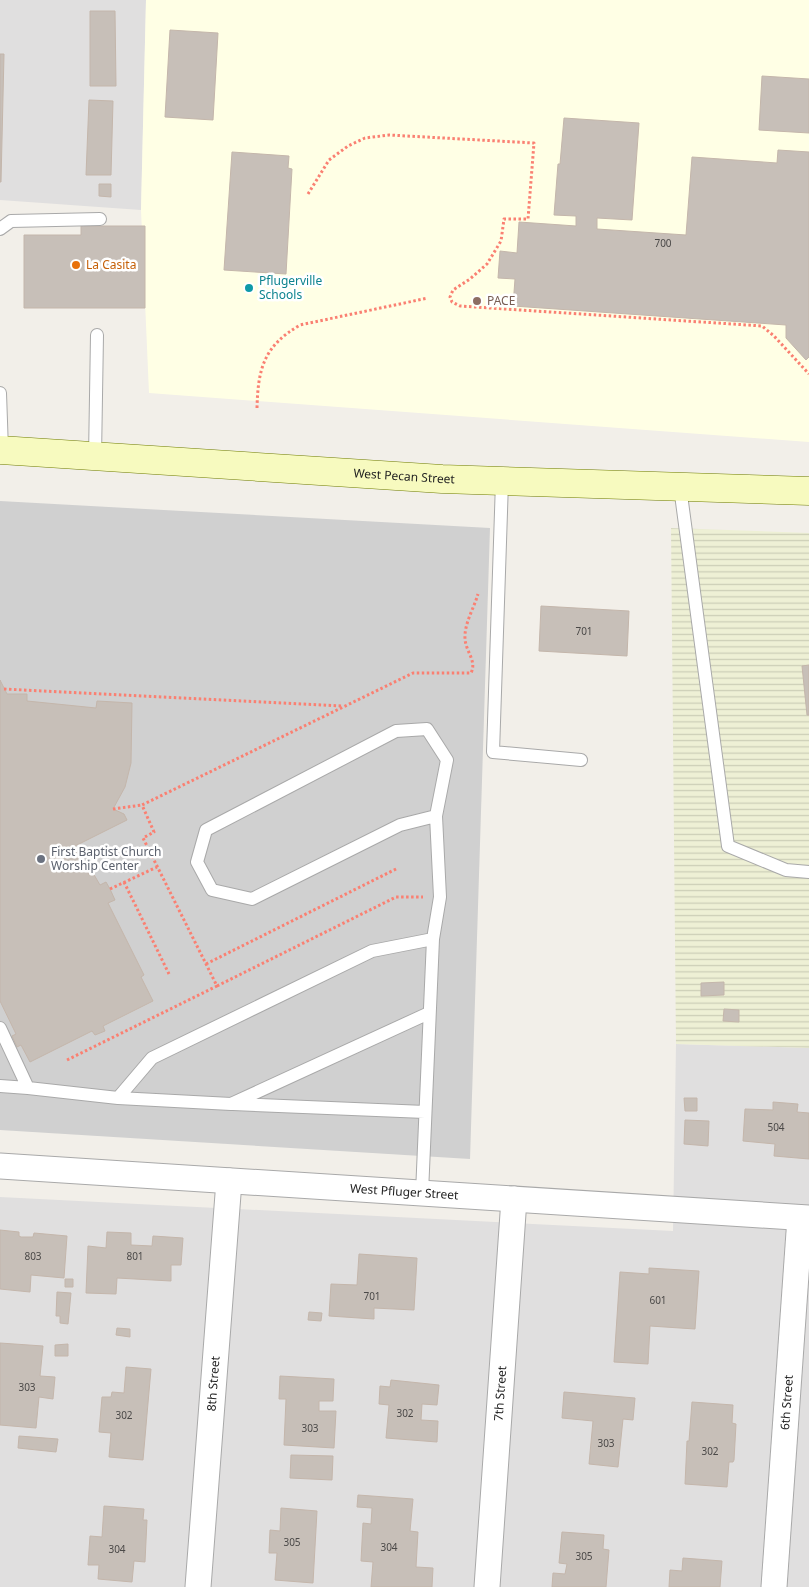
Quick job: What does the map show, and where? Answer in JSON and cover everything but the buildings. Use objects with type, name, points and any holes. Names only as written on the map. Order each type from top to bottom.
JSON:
[{"type":"main road","name":"West Pecan Street","points":[[1,450],[422,478],[809,491]]},
{"type":"street","name":"West Pfluger Street","points":[[0,1166],[804,1218]]},
{"type":"street","name":"8th Street","points":[[198,1587],[228,1181]]},
{"type":"street","name":"7th Street","points":[[487,1587],[514,1199]]},
{"type":"street","name":"6th Street","points":[[774,1587],[804,1218]]},
{"type":"lane","points":[[0,230],[11,220],[100,219]]},
{"type":"lane","points":[[96,457],[97,336]]},
{"type":"lane","points":[[0,392],[1,450]]},
{"type":"lane","points":[[502,482],[493,752],[581,760]]},
{"type":"lane","points":[[680,487],[728,846],[786,870],[809,872]]},
{"type":"lane","points":[[422,1193],[433,939],[440,897],[436,816],[447,760],[427,729],[396,731],[206,830],[197,862],[212,890],[252,899],[400,825],[436,816]]},
{"type":"lane","points":[[118,1098],[152,1058],[372,951],[433,939]]},
{"type":"lane","points":[[231,1104],[429,1013]]},
{"type":"lane","points":[[0,1028],[28,1088]]},
{"type":"lane","points":[[0,1086],[118,1098],[425,1112]]},
{"type":"path","points":[[308,194],[329,160],[348,146],[365,138],[389,135],[534,143],[528,219],[504,219],[501,241],[497,249],[487,264],[470,279],[453,290],[450,297],[452,302],[460,306],[762,326],[774,336],[809,374]]},
{"type":"path","points":[[257,408],[258,385],[267,355],[275,342],[288,332],[300,325],[428,298]]},
{"type":"path","points":[[4,689],[346,706]]},
{"type":"path","points":[[113,809],[142,805]]},
{"type":"path","points":[[110,889],[157,867]]},
{"type":"path","points":[[206,964],[398,868]]},
{"type":"path","points":[[124,882],[169,974]]},
{"type":"path","points":[[217,986],[396,897],[440,897]]},
{"type":"shaded area","points":[[0,0],[146,0],[141,210],[0,200]]},
{"type":"shaded area","name":"PACE","points":[[146,0],[809,0],[809,442],[149,393],[141,210]]},
{"type":"shaded area","points":[[0,501],[490,528],[470,1159],[0,1130]]},
{"type":"shaded area","points":[[671,528],[809,533],[809,1048],[676,1044]]},
{"type":"shaded area","points":[[676,1044],[809,1048],[809,1587],[0,1587],[0,1197],[673,1231]]},
{"type":"place","name":"La Casita","points":[[76,265]]},
{"type":"place","name":"Pflugerville Schools","points":[[249,288]]},
{"type":"place","name":"PACE","points":[[477,301]]},
{"type":"place","name":"First Baptist Church Worship Center","points":[[41,859]]}]
